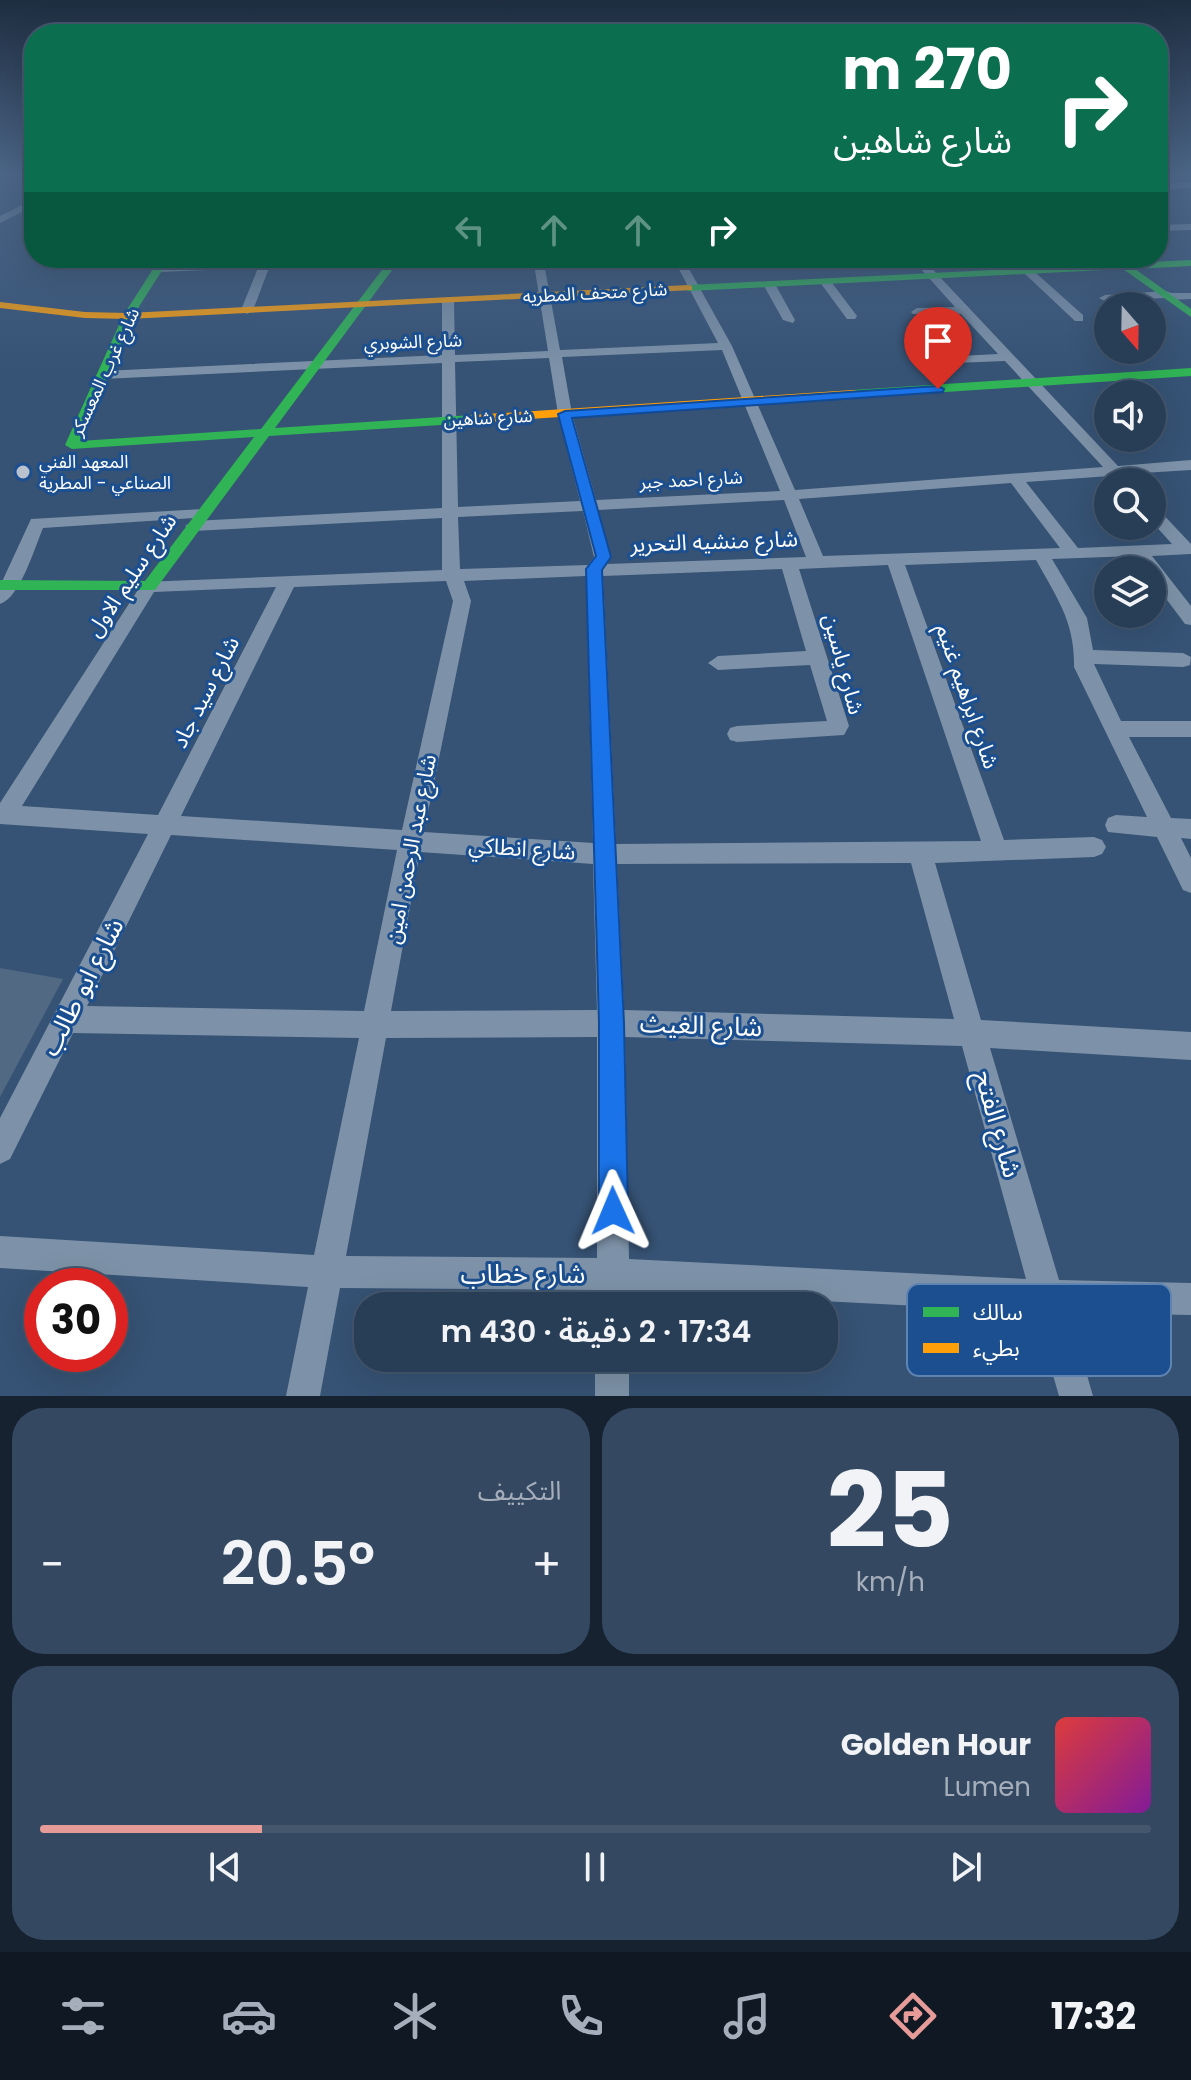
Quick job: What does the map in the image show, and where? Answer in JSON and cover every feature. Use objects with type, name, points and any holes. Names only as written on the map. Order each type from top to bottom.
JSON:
[{"type":"street","name":"شارع متحف المطريه","points":[[1168,263],[1191,263]]},
{"type":"street","name":"شارع غرب المعسكر","points":[[72,445],[128,316],[159,268]]},
{"type":"street","points":[[247,310],[263,268]]},
{"type":"street","name":"شارع سليم الاول","points":[[3,814],[149,586],[388,268]]},
{"type":"street","points":[[540,268],[552,354],[565,414],[603,557],[594,569],[611,1023],[614,1290]]},
{"type":"street","points":[[683,268],[726,346],[752,402],[816,561]]},
{"type":"street","points":[[925,268],[1111,468]]},
{"type":"street","points":[[1025,268],[1079,318]]},
{"type":"street","name":"شارع متحف المطريه","points":[[0,305],[75,314],[128,316],[1059,268]]},
{"type":"street","points":[[1129,268],[1191,314]]},
{"type":"street","points":[[825,281],[851,316]]},
{"type":"street","points":[[769,284],[789,320]]},
{"type":"street","points":[[1167,295],[1191,296]]},
{"type":"street","name":"شارع عبد الرحمن امين","points":[[303,1396],[411,840],[462,601],[459,587],[451,575],[448,300]]},
{"type":"street","points":[[917,312],[963,310]]},
{"type":"street","name":"شارع الشوبري","points":[[103,375],[726,346]]},
{"type":"street","points":[[959,360],[1007,357]]},
{"type":"street","name":"شارع شاهين","points":[[72,445],[1191,372]]},
{"type":"street","name":"شارع احمد جبر","points":[[1166,469],[1191,465]]},
{"type":"street","name":"شارع احمد جبر","points":[[3,590],[37,523],[587,506],[1015,478],[1094,477]]},
{"type":"street","points":[[1015,478],[1072,552]]},
{"type":"street","points":[[1166,526],[1188,549]]},
{"type":"street","name":"شارع منشيه التحرير","points":[[3,590],[1188,549]]},
{"type":"street","points":[[1138,550],[1191,619]]},
{"type":"street","points":[[1040,553],[1078,618],[1084,667],[1191,882]]},
{"type":"street","name":"شارع ابراهيم غنيم","points":[[894,558],[996,849]]},
{"type":"street","name":"شارع ياسين","points":[[737,734],[837,729],[840,722],[788,562]]},
{"type":"street","name":"شارع سيد جاد","points":[[164,825],[289,580]]},
{"type":"street","points":[[718,663],[819,657]]},
{"type":"street","points":[[1084,657],[1183,660]]},
{"type":"street","points":[[1114,729],[1191,729]]},
{"type":"street","name":"شارع انطاكي","points":[[3,814],[604,854],[920,853],[1094,847]]},
{"type":"street","name":"شارع ابو طالب","points":[[3,1136],[164,825]]},
{"type":"street","points":[[1116,825],[1191,829]]},
{"type":"street","name":"شارع الفتح","points":[[920,853],[1044,1284]]},
{"type":"street","name":"شارع الغيث","points":[[66,1019],[375,1025],[611,1023],[972,1033],[1191,1046]]},
{"type":"street","name":"شارع خطاب","points":[[0,1252],[614,1290],[907,1294]]},
{"type":"street","name":"شارع خطاب","points":[[1171,1299],[1191,1299]]},
{"type":"street","points":[[612,1372],[612,1396]]},
{"type":"street","name":"شارع الفتح","points":[[1070,1376],[1076,1396]]},
{"type":"building","points":[[0,968],[63,979],[0,1097]]},
{"type":"traffic: fast","points":[[1168,264],[1191,263]]},
{"type":"traffic: fast","points":[[159,268],[128,316],[72,445],[472,419]]},
{"type":"traffic: fast","points":[[0,585],[149,586],[388,268]]},
{"type":"traffic: fast","points":[[688,288],[1090,268]]},
{"type":"traffic: fast","points":[[1128,268],[1191,314]]},
{"type":"traffic: fast","points":[[853,394],[1191,372]]},
{"type":"traffic: slow","points":[[0,305],[85,315],[128,316],[688,288]]},
{"type":"traffic: slow","points":[[472,419],[853,394]]},
{"type":"place","name":"المعهد الفني الصناعي - المطرية","points":[[23,472]]},
{"type":"route","points":[[613,1211],[611,1023],[594,569],[603,557],[565,414],[938,389]]}]
